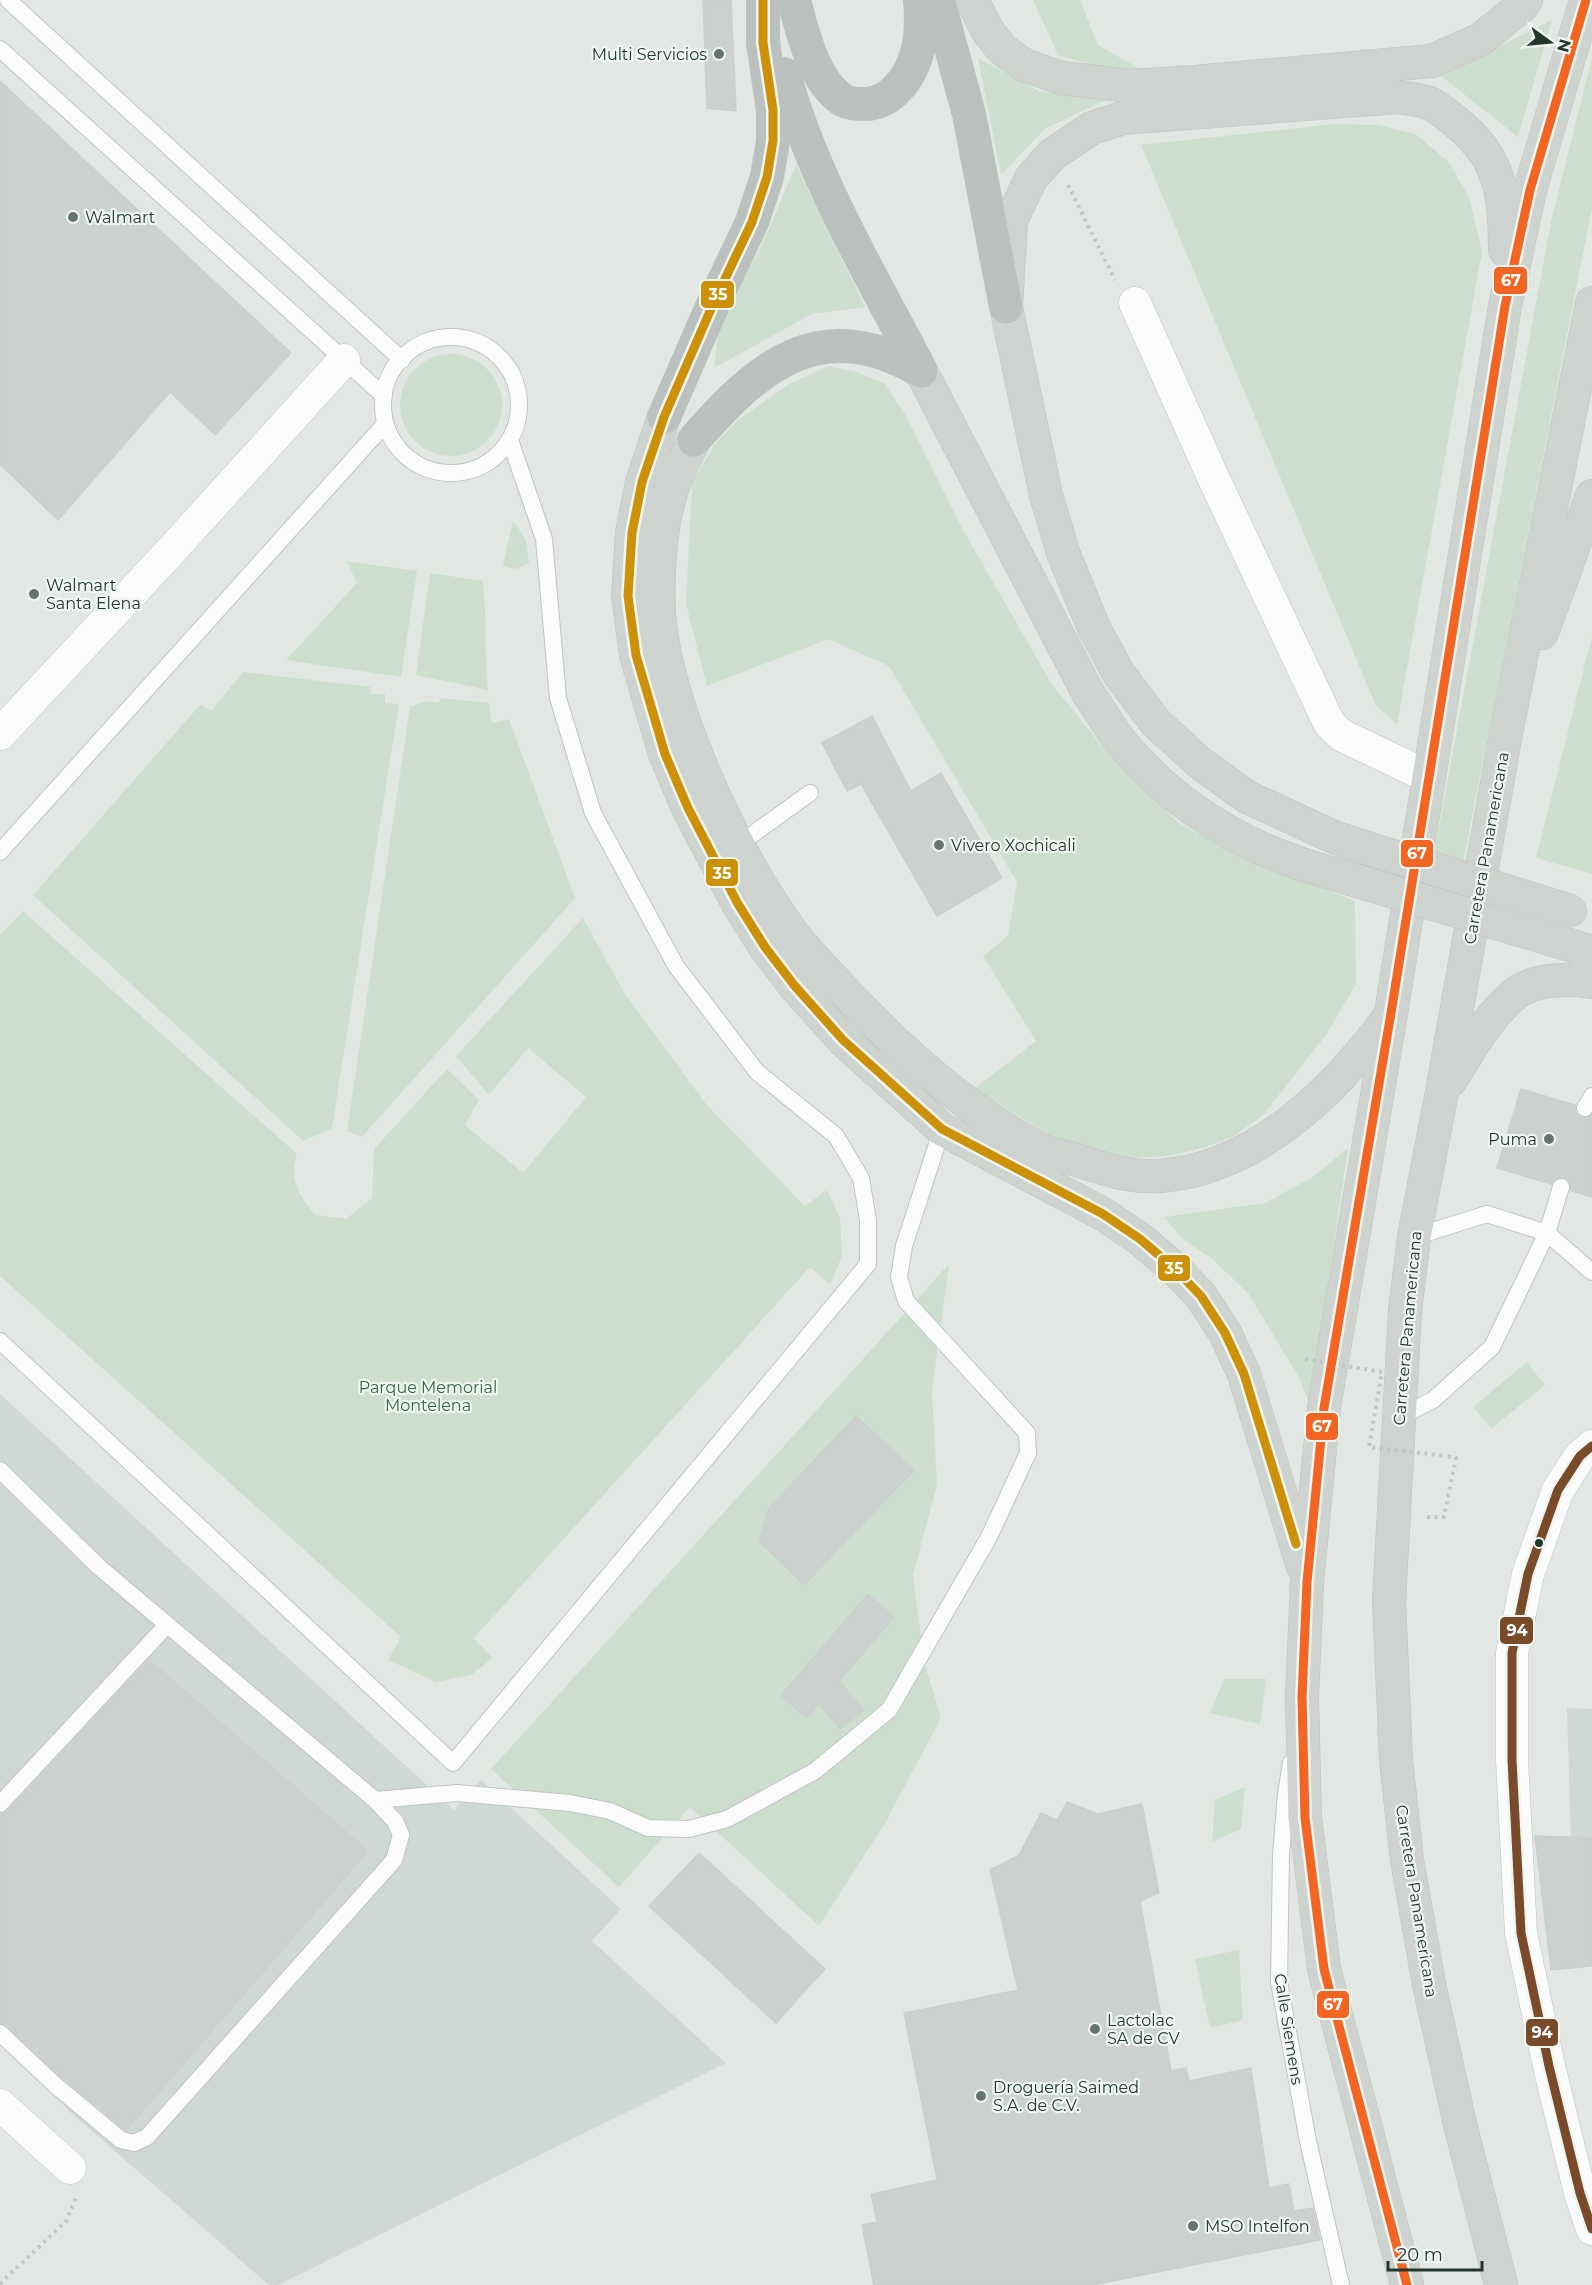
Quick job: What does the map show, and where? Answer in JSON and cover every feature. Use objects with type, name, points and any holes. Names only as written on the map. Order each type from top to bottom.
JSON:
[{"type":"highway","points":[[664,417],[752,222],[767,177],[773,141],[773,110],[763,43],[763,0]]},
{"type":"highway","points":[[769,0],[779,56],[795,113],[843,222],[921,371]]},
{"type":"highway","points":[[794,0],[803,34],[826,84],[842,100],[855,104],[873,104],[890,97],[905,81],[915,63],[921,38],[920,0]]},
{"type":"highway","points":[[938,0],[969,114],[1006,307]]},
{"type":"highway","points":[[694,440],[744,387],[782,362],[814,347],[845,345],[872,349],[896,356],[921,371]]},
{"type":"main road","points":[[972,0],[989,33],[1004,50],[1024,65],[1061,78],[1130,86],[1432,61],[1481,39],[1522,6],[1526,0]]},
{"type":"main road","points":[[1407,2285],[1324,1969],[1305,1818],[1302,1697],[1308,1582],[1324,1408],[1391,1013],[1504,306],[1530,190],[1586,0]]},
{"type":"main road","points":[[1504,306],[1505,215],[1496,172],[1480,142],[1455,120],[1428,103],[1398,97],[1123,118],[1092,128],[1053,154],[1032,177],[1011,220],[1006,307],[1046,495],[1064,555],[1094,628],[1119,674],[1156,723],[1200,763],[1247,797],[1336,837],[1582,914]]},
{"type":"main road","name":"Carretera Panamericana","points":[[1501,2285],[1459,2120],[1429,1984],[1407,1860],[1396,1760],[1389,1601],[1405,1311],[1414,1237],[1506,734],[1592,303]]},
{"type":"main road","points":[[921,371],[1088,693],[1121,742],[1167,789],[1194,811],[1284,858],[1579,948]]},
{"type":"main road","points":[[664,417],[656,487],[660,553],[659,604],[670,678],[692,743],[760,883],[793,933],[889,1038],[935,1079],[989,1117],[1036,1163],[1140,1239],[1174,1268],[1201,1296],[1225,1333],[1244,1374],[1308,1582]]},
{"type":"main road","points":[[694,440],[656,487],[632,533],[628,596],[634,643],[662,744],[688,808],[738,904],[765,946],[794,985],[843,1040],[942,1129],[981,1148],[1036,1163],[1120,1174],[1159,1176],[1189,1171],[1224,1160],[1276,1131],[1326,1091],[1372,1040],[1391,1013]]},
{"type":"main road","points":[[1506,734],[1592,496]]},
{"type":"main road","points":[[1442,1092],[1494,1017],[1520,990],[1551,980],[1592,982]]},
{"type":"street","points":[[1135,303],[1212,475],[1329,723],[1341,735],[1429,777]]},
{"type":"street","points":[[0,734],[169,553],[344,360]]},
{"type":"street","points":[[1592,1446],[1580,1456],[1558,1490],[1528,1574],[1512,1653],[1512,1760],[1521,1933],[1549,2066],[1580,2193],[1592,2229]]},
{"type":"street","points":[[0,2105],[70,2168]]},
{"type":"lane","points":[[8,0],[402,360]]},
{"type":"lane","points":[[0,49],[384,396]]},
{"type":"lane","points":[[439,337],[462,338],[483,344],[500,357],[513,376],[519,397],[518,419],[510,440],[496,457],[477,469],[454,474],[432,471],[411,461],[395,444],[385,424],[382,408],[389,378],[402,360],[419,345],[439,337]]},
{"type":"lane","points":[[0,852],[385,424]]},
{"type":"lane","points":[[0,1341],[453,1763],[868,1264],[868,1220],[861,1178],[836,1136],[757,1072],[676,966],[593,813],[558,698],[544,539],[510,440]]},
{"type":"lane","points":[[739,843],[810,793]]},
{"type":"lane","points":[[375,1800],[457,1793],[570,1803],[610,1811],[648,1828],[689,1828],[728,1819],[815,1771],[889,1710],[989,1537],[1028,1453],[1027,1433],[906,1300],[899,1277],[904,1246],[942,1129]]},
{"type":"lane","points":[[1399,1417],[1432,1400],[1492,1347],[1547,1233],[1561,1187]]},
{"type":"lane","points":[[1414,1237],[1487,1214],[1547,1233],[1592,1272]]},
{"type":"lane","points":[[0,1470],[99,1567],[375,1800],[395,1821],[401,1835],[394,1860],[147,2138],[134,2143],[121,2140],[54,2084],[0,2033]]},
{"type":"lane","points":[[0,1804],[167,1624]]},
{"type":"lane","name":"Calle Siemens","points":[[1302,1697],[1286,1794],[1281,1855],[1279,1982],[1308,2141],[1341,2285]]},
{"type":"path","points":[[1053,154],[1128,306],[1135,303]]},
{"type":"path","points":[[1305,1359],[1382,1372],[1369,1447],[1456,1458],[1444,1517]]},
{"type":"path","points":[[0,2284],[66,2221],[77,2194],[70,2168]]},
{"type":"shaded area","points":[[0,1394],[454,1810],[481,1780],[621,1909],[592,1941],[726,2063],[278,2285],[269,2285],[70,2112],[0,2039]]},
{"type":"shaded area","points":[[1567,1708],[1592,1709],[1592,1966],[1551,1970],[1535,1836],[1571,1837]]},
{"type":"green space","points":[[1033,0],[1080,0],[1098,45],[1152,76],[1118,73],[1058,55]]},
{"type":"green space","points":[[1552,20],[1518,137],[1441,76]]},
{"type":"green space","points":[[1592,57],[1592,208],[1463,863],[1434,854],[1551,222]]},
{"type":"green space","points":[[978,58],[1039,91],[1106,100],[1046,128],[1001,175]]},
{"type":"green space","points":[[1334,124],[1379,125],[1415,134],[1448,161],[1469,197],[1482,252],[1397,724],[1376,706],[1141,145]]},
{"type":"green space","points":[[796,165],[865,307],[812,314],[714,368],[720,318],[761,247]]},
{"type":"green space","points":[[451,354],[470,358],[487,369],[498,386],[502,405],[498,424],[487,441],[470,452],[451,456],[432,452],[415,441],[404,424],[400,405],[404,386],[415,369],[432,358]]},
{"type":"green space","points":[[828,366],[857,372],[884,383],[906,416],[962,528],[1051,683],[1115,762],[1180,824],[1238,855],[1355,901],[1356,984],[1326,1035],[1264,1114],[1233,1137],[1202,1148],[1167,1156],[1131,1158],[1104,1154],[1048,1134],[974,1089],[1036,1041],[983,956],[1008,936],[1017,882],[889,666],[828,639],[707,686],[686,604],[692,484],[713,446],[738,420],[789,384]]},
{"type":"green space","points":[[513,520],[526,540],[529,563],[515,569],[503,566]]},
{"type":"green space","points":[[346,561],[417,571],[401,677],[286,660],[357,583]]},
{"type":"green space","points":[[430,573],[483,581],[488,690],[416,675]]},
{"type":"green space","points":[[1592,636],[1592,874],[1536,858]]},
{"type":"green space","points":[[243,672],[371,687],[371,694],[385,694],[385,703],[399,704],[332,1128],[303,1141],[33,895],[200,705],[211,711]]},
{"type":"green space","points":[[441,698],[489,703],[492,723],[509,719],[575,898],[362,1137],[347,1131],[410,707],[427,701],[438,703]]},
{"type":"green space","name":"Parque Memorial Montelena","points":[[23,911],[297,1154],[294,1172],[297,1187],[315,1215],[346,1219],[372,1198],[374,1149],[447,1069],[479,1100],[465,1125],[523,1173],[586,1097],[528,1048],[489,1095],[456,1056],[583,918],[625,994],[706,1104],[805,1206],[827,1190],[840,1218],[842,1256],[830,1285],[810,1267],[474,1638],[493,1658],[471,1675],[436,1682],[388,1660],[401,1637],[0,1276],[0,935]]},
{"type":"green space","points":[[1348,1148],[1310,1404],[1297,1374],[1248,1293],[1211,1258],[1183,1240],[1164,1217],[1265,1203],[1311,1178]]},
{"type":"green space","points":[[949,1264],[932,1391],[937,1485],[913,1575],[924,1661],[941,1718],[885,1823],[819,1926],[690,1807],[619,1887],[491,1769]]},
{"type":"green space","points":[[1527,1362],[1545,1385],[1491,1429],[1473,1407]]},
{"type":"green space","points":[[1224,1679],[1266,1679],[1260,1724],[1210,1713]]},
{"type":"green space","points":[[1245,1787],[1241,1829],[1212,1842],[1215,1800]]},
{"type":"green space","points":[[1239,1950],[1243,2020],[1210,2028],[1195,1959]]},
{"type":"building","name":"Multi Servicios","points":[[703,0],[731,0],[736,111],[707,108]]},
{"type":"building","name":"Walmart","points":[[0,81],[291,353],[215,435],[170,392],[58,520],[0,464]]},
{"type":"building","name":"Vivero Xochicali","points":[[872,716],[911,791],[941,773],[1002,878],[937,916],[861,784],[847,791],[822,743]]},
{"type":"building","name":"Puma","points":[[1521,1089],[1575,1105],[1576,1113],[1580,1117],[1586,1118],[1592,1115],[1592,1197],[1571,1191],[1569,1180],[1563,1177],[1554,1179],[1551,1184],[1497,1168]]},
{"type":"building","points":[[856,1416],[914,1470],[804,1585],[759,1541],[769,1508]]},
{"type":"building","points":[[868,1594],[894,1617],[839,1681],[864,1710],[840,1729],[819,1704],[807,1718],[781,1696]]},
{"type":"building","points":[[149,1660],[368,1851],[126,2130],[61,2076],[7,2025],[0,2023],[0,1814],[8,1811]]},
{"type":"building","points":[[1067,1802],[1098,1814],[1142,1804],[1159,1893],[1140,1901],[1171,2071],[1186,2068],[1189,2081],[1251,2068],[1269,2188],[1289,2184],[1294,2211],[1313,2208],[1320,2240],[1092,2285],[874,2285],[862,2225],[877,2222],[871,2194],[937,2180],[904,2013],[1018,1990],[990,1870],[1019,1855],[1041,1813],[1057,1820]]},
{"type":"building","points":[[1535,1836],[1592,1838],[1592,1966],[1551,1970]]},
{"type":"building","points":[[699,1853],[825,1969],[776,2023],[649,1906]]},
{"type":"transit line","name":"35","points":[[763,0],[763,43],[773,110],[773,141],[767,177],[752,222],[664,417],[642,482],[632,533],[628,596],[636,655],[665,754],[688,808],[738,904],[765,947],[794,985],[843,1040],[942,1129],[1103,1214],[1140,1239],[1174,1268],[1201,1296],[1225,1333],[1244,1374],[1296,1544]]},
{"type":"transit line","name":"67","points":[[1407,2285],[1324,1969],[1305,1818],[1302,1697],[1307,1582],[1324,1408],[1391,1013],[1505,306],[1530,190],[1586,0]]},
{"type":"transit line","name":"94","points":[[1592,1446],[1580,1456],[1558,1490],[1528,1574],[1512,1653],[1512,1760],[1521,1933],[1549,2066],[1580,2193],[1592,2229]]},
{"type":"place","name":"Multi Servicios","points":[[719,54]]},
{"type":"place","name":"Walmart","points":[[73,217]]},
{"type":"place","name":"Walmart Santa Elena","points":[[34,594]]},
{"type":"place","name":"Vivero Xochicali","points":[[939,845]]},
{"type":"place","name":"Puma","points":[[1549,1139]]},
{"type":"place","name":"Lactolac SA de CV","points":[[1095,2029]]},
{"type":"place","name":"Droguería Saimed S.A. de C.V.","points":[[981,2096]]},
{"type":"place","name":"MSO Intelfon","points":[[1193,2226]]}]
